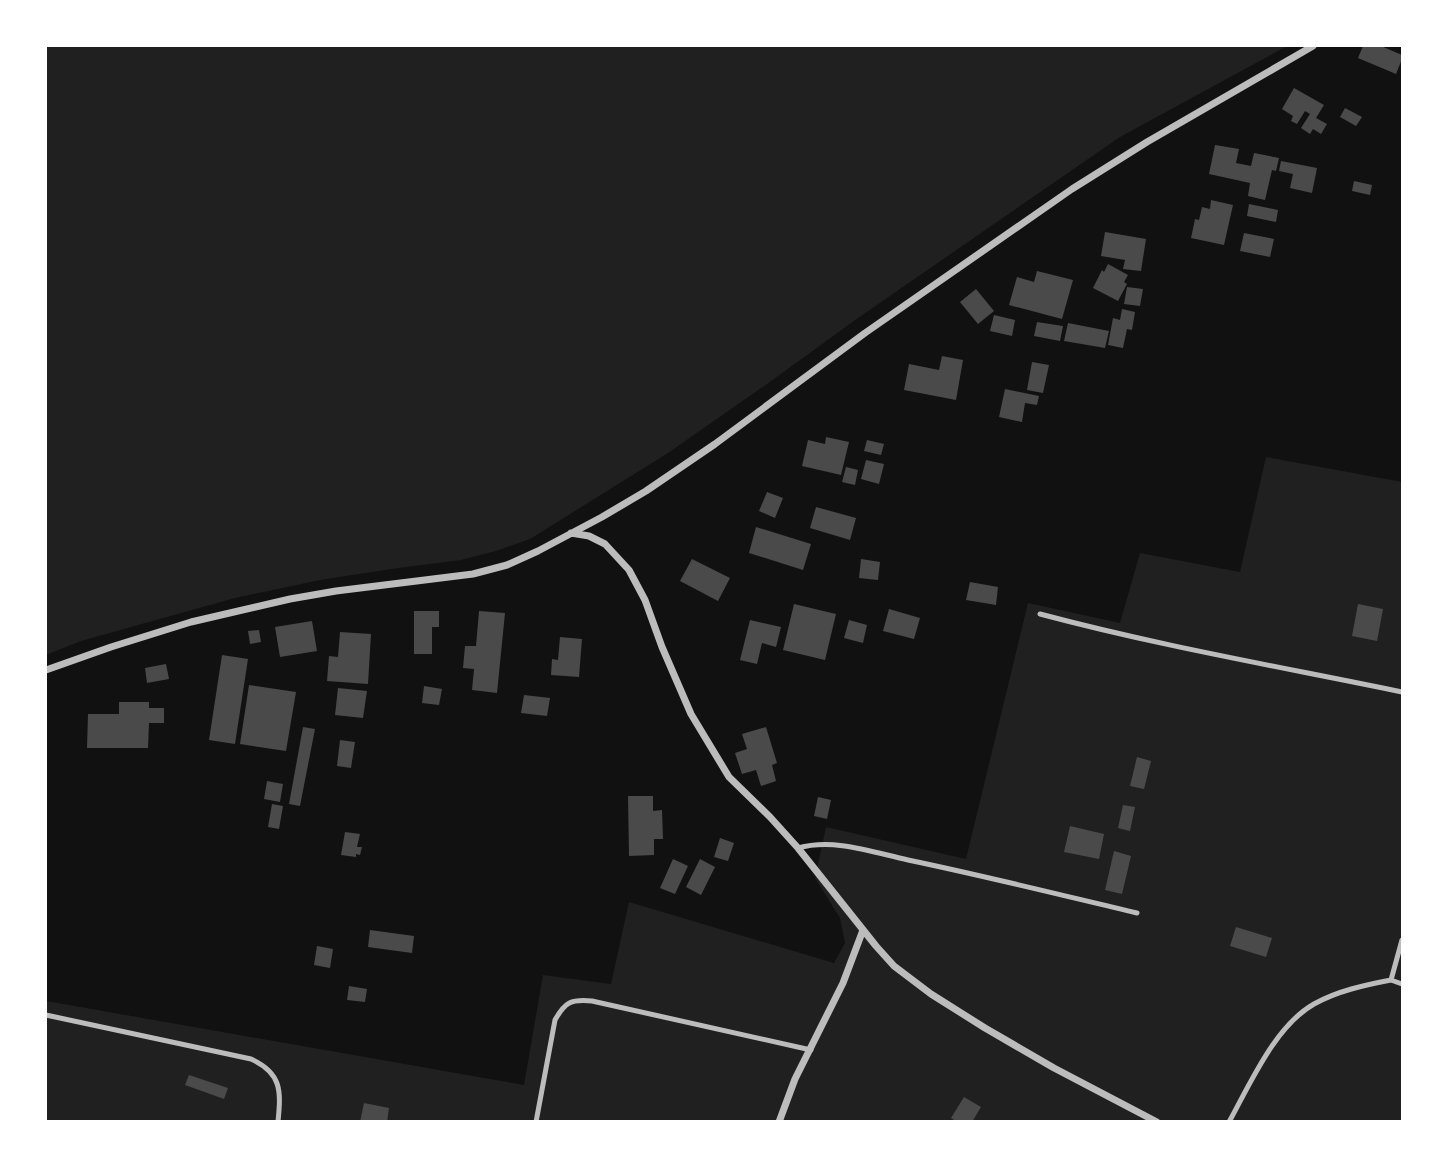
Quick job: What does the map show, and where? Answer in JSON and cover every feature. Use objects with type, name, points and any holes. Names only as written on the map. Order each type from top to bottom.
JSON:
[{"type":"street","points":[[46,670],[111,646],[191,622],[290,599],[473,574],[507,565],[602,517],[646,491],[715,444],[865,333],[1072,190],[1147,142],[1313,46]]},
{"type":"street","points":[[571,533],[589,536],[606,544],[629,570],[645,600],[691,714],[729,777],[798,848],[894,966],[931,994],[1054,1068],[1157,1122]]},
{"type":"street","points":[[779,1122],[788,1097],[843,982],[863,930]]},
{"type":"lane","points":[[1040,614],[1108,633],[1402,692]]},
{"type":"lane","points":[[798,848],[812,844],[831,844],[1138,913]]},
{"type":"lane","points":[[1391,980],[1402,940]]},
{"type":"lane","points":[[1228,1122],[1275,1042],[1293,1019],[1314,1004],[1369,985],[1391,980],[1402,984]]},
{"type":"lane","points":[[536,1122],[555,1020],[561,1008],[575,999],[811,1049]]},
{"type":"lane","points":[[46,1015],[251,1059],[265,1065],[276,1078],[280,1098],[278,1122]]},
{"type":"shaded area","points":[[46,46],[1287,46],[1120,137],[668,453],[530,539],[461,560],[320,580],[235,598],[81,641],[46,655]]},
{"type":"shaded area","points":[[1266,457],[1402,482],[1402,1121],[46,1121],[46,1001],[524,1085],[543,975],[611,984],[629,902],[834,963],[845,943],[840,918],[815,878],[826,827],[966,859],[1028,603],[1120,623],[1140,553],[1240,572]]},
{"type":"building","points":[[1363,46],[1381,46],[1402,55],[1396,74],[1358,58]]},
{"type":"building","points":[[1294,88],[1324,105],[1316,118],[1327,124],[1321,134],[1313,129],[1310,134],[1301,128],[1310,114],[1305,111],[1297,124],[1291,121],[1293,116],[1282,109]]},
{"type":"building","points":[[1345,108],[1362,117],[1356,126],[1340,117]]},
{"type":"building","points":[[1215,145],[1239,149],[1236,163],[1251,166],[1254,153],[1279,158],[1276,171],[1272,170],[1265,200],[1248,196],[1250,183],[1209,174]]},
{"type":"building","points":[[1281,161],[1317,168],[1312,193],[1290,188],[1293,174],[1279,171]]},
{"type":"building","points":[[1354,181],[1372,185],[1370,195],[1352,191]]},
{"type":"building","points":[[1211,200],[1233,205],[1224,245],[1191,238],[1195,219],[1199,220],[1202,207],[1210,209]]},
{"type":"building","points":[[1249,204],[1278,210],[1276,222],[1247,216]]},
{"type":"building","points":[[1105,232],[1146,239],[1141,271],[1123,269],[1125,260],[1101,256]]},
{"type":"building","points":[[1244,233],[1274,239],[1270,257],[1240,251]]},
{"type":"building","points":[[1108,264],[1128,275],[1124,282],[1127,284],[1118,301],[1093,288]]},
{"type":"building","points":[[1037,271],[1073,280],[1062,319],[1009,305],[1017,277],[1034,282]]},
{"type":"building","points":[[1127,287],[1143,289],[1140,306],[1124,304]]},
{"type":"building","points":[[976,289],[994,311],[978,324],[960,302]]},
{"type":"building","points":[[1122,309],[1135,312],[1132,330],[1127,329],[1123,348],[1108,345],[1113,318],[1120,320]]},
{"type":"building","points":[[994,315],[1015,320],[1012,336],[990,331]]},
{"type":"building","points":[[1037,322],[1063,326],[1060,341],[1034,336]]},
{"type":"building","points":[[1068,323],[1109,331],[1105,348],[1064,341]]},
{"type":"building","points":[[942,356],[963,360],[956,400],[904,390],[909,364],[939,370]]},
{"type":"building","points":[[1032,362],[1049,365],[1043,393],[1027,390]]},
{"type":"building","points":[[1005,389],[1039,396],[1037,405],[1025,403],[1022,422],[999,417]]},
{"type":"building","points":[[826,437],[849,442],[841,475],[802,466],[808,440],[825,444]]},
{"type":"building","points":[[867,440],[884,444],[881,455],[864,451]]},
{"type":"building","points":[[866,460],[884,464],[879,484],[861,479]]},
{"type":"building","points":[[846,467],[858,470],[855,485],[842,482]]},
{"type":"building","points":[[767,492],[783,498],[775,518],[759,511]]},
{"type":"building","points":[[816,507],[856,518],[850,540],[810,528]]},
{"type":"building","points":[[756,527],[811,544],[803,570],[749,553]]},
{"type":"building","points":[[692,559],[730,578],[718,601],[680,581]]},
{"type":"building","points":[[861,559],[880,562],[878,580],[859,578]]},
{"type":"building","points":[[970,582],[998,587],[996,605],[966,600]]},
{"type":"building","points":[[794,604],[836,614],[825,660],[783,650]]},
{"type":"building","points":[[1358,604],[1383,609],[1377,641],[1352,636]]},
{"type":"building","points":[[889,609],[920,618],[914,639],[883,631]]},
{"type":"building","points":[[414,611],[439,611],[439,627],[432,627],[432,654],[414,654]]},
{"type":"building","points":[[479,611],[505,613],[497,693],[472,690],[474,669],[463,668],[465,646],[476,646]]},
{"type":"building","points":[[750,620],[781,627],[776,647],[762,643],[757,664],[740,660]]},
{"type":"building","points":[[849,620],[867,625],[863,643],[844,638]]},
{"type":"building","points":[[312,621],[317,651],[280,657],[275,627]]},
{"type":"building","points":[[259,630],[261,642],[250,644],[248,631]]},
{"type":"building","points":[[340,632],[371,634],[368,684],[327,681],[329,656],[338,657]]},
{"type":"building","points":[[560,637],[582,639],[579,677],[551,675],[552,659],[558,660]]},
{"type":"building","points":[[222,655],[248,659],[235,744],[209,740]]},
{"type":"building","points":[[166,664],[169,679],[147,683],[145,668]]},
{"type":"building","points":[[249,685],[296,692],[286,751],[240,744]]},
{"type":"building","points":[[424,686],[442,689],[439,705],[422,703]]},
{"type":"building","points":[[338,688],[367,691],[363,718],[335,715]]},
{"type":"building","points":[[524,695],[550,698],[547,716],[521,713]]},
{"type":"building","points":[[119,702],[149,702],[149,708],[164,708],[164,723],[149,723],[148,748],[87,748],[88,714],[119,714]]},
{"type":"building","points":[[303,727],[315,729],[300,806],[289,804]]},
{"type":"building","points":[[766,727],[777,763],[772,765],[776,781],[761,786],[756,770],[742,774],[735,753],[747,749],[742,734]]},
{"type":"building","points":[[340,740],[355,742],[351,768],[337,766]]},
{"type":"building","points":[[1137,757],[1151,761],[1144,789],[1130,786]]},
{"type":"building","points":[[267,781],[283,784],[280,802],[264,799]]},
{"type":"building","points":[[628,796],[653,796],[653,811],[662,810],[663,839],[654,839],[654,855],[629,856]]},
{"type":"building","points":[[818,797],[831,800],[827,819],[814,816]]},
{"type":"building","points":[[272,804],[283,806],[279,829],[268,827]]},
{"type":"building","points":[[1123,805],[1135,807],[1130,831],[1118,828]]},
{"type":"building","points":[[1070,826],[1104,834],[1099,859],[1064,852]]},
{"type":"building","points":[[345,832],[360,834],[357,847],[362,847],[360,855],[341,855]]},
{"type":"building","points":[[720,838],[734,843],[728,861],[714,857]]},
{"type":"building","points":[[1114,851],[1131,856],[1122,894],[1105,890]]},
{"type":"building","points":[[673,859],[688,866],[675,894],[660,888]]},
{"type":"building","points":[[700,859],[715,867],[701,895],[686,887]]},
{"type":"building","points":[[1236,927],[1272,938],[1266,957],[1230,946]]},
{"type":"building","points":[[370,930],[414,936],[412,953],[368,947]]},
{"type":"building","points":[[317,946],[333,949],[330,968],[314,965]]},
{"type":"building","points":[[349,986],[367,989],[365,1002],[347,1000]]},
{"type":"building","points":[[189,1075],[228,1088],[224,1099],[185,1085]]},
{"type":"building","points":[[964,1097],[981,1107],[972,1122],[957,1122],[951,1118]]},
{"type":"building","points":[[364,1103],[389,1108],[387,1122],[360,1122]]}]
